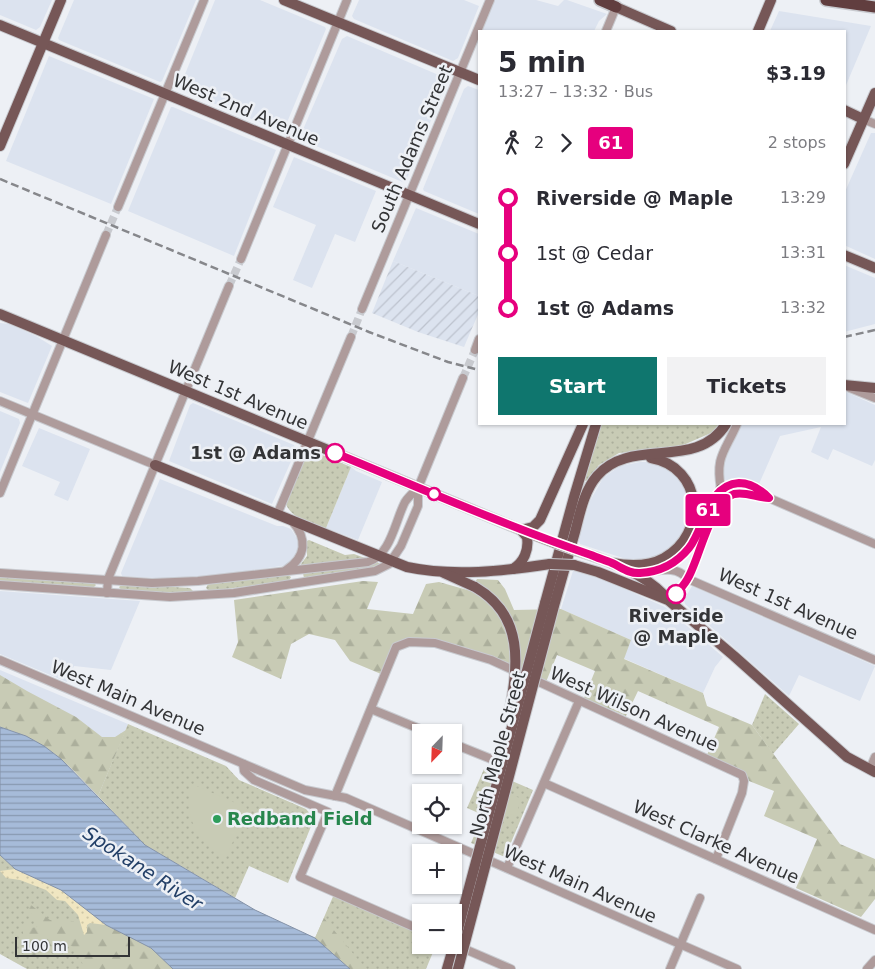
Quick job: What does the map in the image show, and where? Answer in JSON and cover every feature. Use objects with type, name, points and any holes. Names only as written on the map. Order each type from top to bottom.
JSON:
[{"type":"highway","points":[[600,0],[616,7]]},
{"type":"highway","points":[[826,0],[875,7]]},
{"type":"main road","points":[[0,146],[61,0]]},
{"type":"main road","points":[[284,0],[478,80]]},
{"type":"main road","points":[[758,30],[771,0]]},
{"type":"main road","points":[[616,7],[669,30]]},
{"type":"main road","name":"West 2nd Avenue","points":[[0,25],[287,146],[478,224]]},
{"type":"main road","points":[[846,159],[875,92]]},
{"type":"main road","points":[[846,111],[863,119]]},
{"type":"main road","points":[[846,256],[875,268]]},
{"type":"main road","name":"West 1st Avenue","points":[[0,314],[418,488],[631,572],[656,588],[847,757],[872,770]]},
{"type":"main road","points":[[846,386],[875,388]]},
{"type":"main road","points":[[512,569],[520,563],[527,549],[527,538],[521,530],[533,527],[540,520],[583,425]]},
{"type":"main road","points":[[549,604],[574,497],[596,425]]},
{"type":"main road","points":[[549,604],[585,498],[592,481],[604,468],[615,461],[638,456],[694,449],[713,439],[725,425]]},
{"type":"main road","points":[[612,563],[640,565],[664,559],[679,547],[685,539],[694,518],[694,500],[691,489],[676,468],[663,460],[638,456]]},
{"type":"main road","points":[[156,465],[407,567],[423,571],[498,571],[550,564],[574,565],[598,572],[668,600]]},
{"type":"main road","points":[[717,509],[721,489]]},
{"type":"main road","points":[[440,571],[484,592],[506,616],[514,637],[516,661],[510,706],[485,828]]},
{"type":"main road","name":"North Maple Street","points":[[462,914],[549,604]]},
{"type":"main road","name":"North Maple Street","points":[[458,969],[549,604]]},
{"type":"main road","name":"North Maple Street","points":[[447,969],[451,954]]},
{"type":"street","points":[[118,207],[204,0]]},
{"type":"street","points":[[240,259],[347,0]]},
{"type":"street","name":"South Adams Street","points":[[362,309],[490,0]]},
{"type":"street","points":[[607,28],[616,7]]},
{"type":"street","points":[[863,119],[875,124]]},
{"type":"street","points":[[0,493],[106,235]]},
{"type":"street","points":[[107,593],[108,579],[229,286]]},
{"type":"street","points":[[277,515],[351,337]]},
{"type":"street","points":[[475,350],[478,342]]},
{"type":"street","points":[[0,585],[170,597],[234,593],[379,570],[392,561],[401,546],[418,506],[418,488],[463,378]]},
{"type":"street","points":[[846,386],[875,398]]},
{"type":"street","points":[[0,401],[156,465]]},
{"type":"street","points":[[721,489],[718,473],[720,460],[737,425]]},
{"type":"street","points":[[663,569],[678,559],[689,548],[711,504],[721,489],[742,483],[761,490],[769,498],[875,544]]},
{"type":"street","points":[[0,573],[152,583],[198,581],[368,562],[380,556],[406,500],[418,488]]},
{"type":"street","points":[[668,600],[676,594],[688,579],[717,509],[728,497],[736,494],[747,494],[758,498],[769,498]]},
{"type":"street","points":[[285,571],[297,562],[302,549],[301,534],[290,520]]},
{"type":"street","name":"West 1st Avenue","points":[[631,572],[640,573],[663,569],[679,571],[688,579],[875,660]]},
{"type":"street","points":[[285,571],[287,584]]},
{"type":"street","points":[[198,581],[200,595]]},
{"type":"street","name":"West Wilson Avenue","points":[[371,709],[396,648],[410,642],[435,643],[491,660],[742,775],[744,779],[737,807],[716,859]]},
{"type":"street","name":"West Main Avenue","points":[[0,660],[305,790],[346,798],[736,969]]},
{"type":"street","points":[[508,868],[579,700]]},
{"type":"street","points":[[335,796],[371,709],[412,726]]},
{"type":"street","points":[[462,747],[496,761]]},
{"type":"street","points":[[872,770],[875,757]]},
{"type":"street","name":"West Main Avenue","points":[[243,764],[244,771],[254,780],[328,812],[300,877],[412,926]]},
{"type":"street","name":"West Clarke Avenue","points":[[544,783],[875,930]]},
{"type":"street","points":[[670,969],[700,898]]},
{"type":"street","points":[[462,948],[511,969]]},
{"type":"street","points":[[867,969],[875,960]]},
{"type":"shaded area","points":[[0,0],[52,0],[40,27],[36,30],[0,15]]},
{"type":"shaded area","points":[[74,0],[196,0],[160,82],[59,40],[58,38]]},
{"type":"shaded area","points":[[215,0],[260,0],[325,27],[326,29],[283,132],[179,89]]},
{"type":"shaded area","points":[[359,0],[464,0],[479,6],[458,58],[453,61],[354,19],[352,16]]},
{"type":"shaded area","points":[[494,0],[536,0],[558,6],[564,0],[567,0],[607,14],[599,21],[594,30],[482,30]]},
{"type":"shaded area","points":[[779,11],[871,26],[846,85],[846,30],[770,30]]},
{"type":"shaded area","points":[[347,36],[448,79],[405,183],[299,139],[342,39]]},
{"type":"shaded area","points":[[49,56],[154,99],[111,204],[6,161]]},
{"type":"shaded area","points":[[468,86],[478,90],[478,214],[423,189],[464,89]]},
{"type":"shaded area","points":[[171,107],[276,150],[234,256],[128,211]]},
{"type":"shaded area","points":[[871,133],[875,133],[875,259],[846,246],[846,189]]},
{"type":"shaded area","points":[[294,157],[376,191],[355,242],[335,234],[312,288],[293,280],[316,225],[273,207]]},
{"type":"shaded area","points":[[416,208],[478,234],[478,296],[393,261]]},
{"type":"shaded area","points":[[393,261],[478,296],[478,314],[464,347],[418,332],[372,313]]},
{"type":"shaded area","points":[[846,266],[875,278],[875,324],[846,331]]},
{"type":"shaded area","points":[[0,323],[9,324],[36,336],[52,346],[28,403],[0,392]]},
{"type":"shaded area","points":[[846,392],[875,405],[875,460],[872,466],[833,449],[828,460],[811,452],[821,427],[780,436],[759,484],[750,481],[729,482],[722,478],[721,468],[742,425],[846,425]]},
{"type":"shaded area","points":[[193,403],[294,445],[296,450],[272,504],[169,461],[190,405]]},
{"type":"shaded area","points":[[0,411],[19,419],[20,423],[0,472]]},
{"type":"shaded area","points":[[39,428],[90,449],[68,501],[54,495],[60,482],[22,466]]},
{"type":"shaded area","points":[[651,462],[675,471],[690,496],[686,534],[659,559],[632,561],[580,544],[578,540],[590,501],[603,478],[620,466]]},
{"type":"shaded area","points":[[351,467],[382,482],[358,540],[326,528]]},
{"type":"shaded area","points":[[160,479],[277,526],[291,529],[298,540],[299,550],[297,555],[288,565],[198,578],[122,576],[121,573]]},
{"type":"shaded area","points":[[573,571],[607,581],[665,607],[723,657],[715,667],[703,693],[623,658],[631,640],[561,609]]},
{"type":"shaded area","points":[[692,586],[875,666],[860,701],[799,675],[789,696],[685,604],[684,600]]},
{"type":"shaded area","points":[[0,591],[140,601],[111,670],[74,666],[67,682],[0,654]]},
{"type":"shaded area","points":[[0,670],[128,724],[98,796],[61,759],[26,736],[0,727]]},
{"type":"green space","points":[[600,425],[718,425],[711,433],[681,446],[619,453],[599,465],[586,481],[584,480]]},
{"type":"green space","points":[[311,452],[351,467],[326,528],[315,526],[297,517],[288,509],[286,504],[304,458]]},
{"type":"green space","points":[[309,540],[345,555],[354,554],[379,563],[379,565],[369,569],[304,578],[301,564],[307,556],[307,541]]},
{"type":"green space","points":[[287,574],[291,577],[289,581],[209,591],[206,588],[208,584]]},
{"type":"green space","points":[[0,576],[93,582],[96,585],[92,589],[0,583]]},
{"type":"green space","points":[[477,579],[498,580],[505,589],[514,610],[561,609],[631,640],[624,659],[703,693],[707,706],[752,725],[840,844],[875,859],[875,899],[861,917],[796,888],[817,839],[764,816],[774,791],[749,781],[745,772],[707,755],[719,727],[638,691],[626,716],[584,698],[595,671],[557,655],[546,682],[435,641],[395,646],[381,674],[350,661],[335,640],[309,634],[291,644],[281,679],[232,657],[238,642],[234,600],[363,581],[378,582],[367,609],[413,614],[426,584],[439,582],[471,591]]},
{"type":"green space","points":[[123,584],[190,588],[193,591],[192,593],[170,594],[122,591],[119,587]]},
{"type":"green space","points":[[0,675],[76,717],[102,737],[115,737],[126,730],[98,796],[72,769],[51,751],[28,737],[0,727]]},
{"type":"green space","points":[[765,694],[799,724],[773,754],[752,725]]},
{"type":"green space","points":[[128,724],[226,766],[239,780],[306,809],[312,816],[312,824],[288,883],[249,866],[235,898],[145,845],[98,796]]},
{"type":"green space","points":[[484,769],[533,790],[505,857],[471,843],[483,815],[467,808]]},
{"type":"green space","name":"Redband Field","points":[[192,784],[247,808],[226,858],[208,845],[195,827],[189,807]]},
{"type":"green space","points":[[485,789],[521,798],[516,816],[481,806]]},
{"type":"green space","points":[[0,855],[15,869],[61,890],[106,925],[151,948],[173,969],[27,969],[0,954]]},
{"type":"green space","points":[[335,892],[412,926],[412,954],[432,954],[426,969],[350,969],[315,938]]},
{"type":"green space","points":[[31,905],[50,920],[73,921],[82,930],[90,923],[106,925],[151,948],[173,969],[84,969],[77,950],[59,943],[47,954],[34,955],[22,953],[20,949],[24,938],[22,927],[27,923],[31,928],[37,927],[38,921],[29,911],[29,906]]},
{"type":"green space","points":[[324,918],[367,969],[350,969],[315,938]]},
{"type":"sand","points":[[15,869],[61,890],[106,925],[90,923],[87,925],[87,932],[84,935],[78,915],[65,901],[57,900],[46,890],[20,880],[6,878],[0,871]]},
{"type":"water","name":"Spokane River","points":[[0,727],[26,736],[44,746],[61,759],[145,845],[255,910],[315,938],[350,969],[173,969],[151,948],[106,925],[61,890],[15,869],[0,855]]},
{"type":"tunnel","points":[[106,235],[118,207]]},
{"type":"tunnel","points":[[229,286],[241,259]]},
{"type":"tunnel","points":[[351,337],[362,309]]},
{"type":"tunnel","points":[[463,378],[475,350]]},
{"type":"railway","points":[[0,179],[369,332],[448,362],[478,370]]},
{"type":"railway","points":[[846,337],[875,330]]},
{"type":"bus line","name":"61","points":[[335,453],[521,530],[636,573],[663,569],[678,559],[694,541],[711,504],[721,489],[742,483],[761,490],[769,498],[758,498],[739,493],[728,497],[717,509],[688,579],[676,594]]},
{"type":"place","name":"1st @ Adams","points":[[335,453]]},
{"type":"place","name":"Riverside @ Maple","points":[[676,594]]},
{"type":"place","name":"Redband Field","points":[[217,819]]}]
